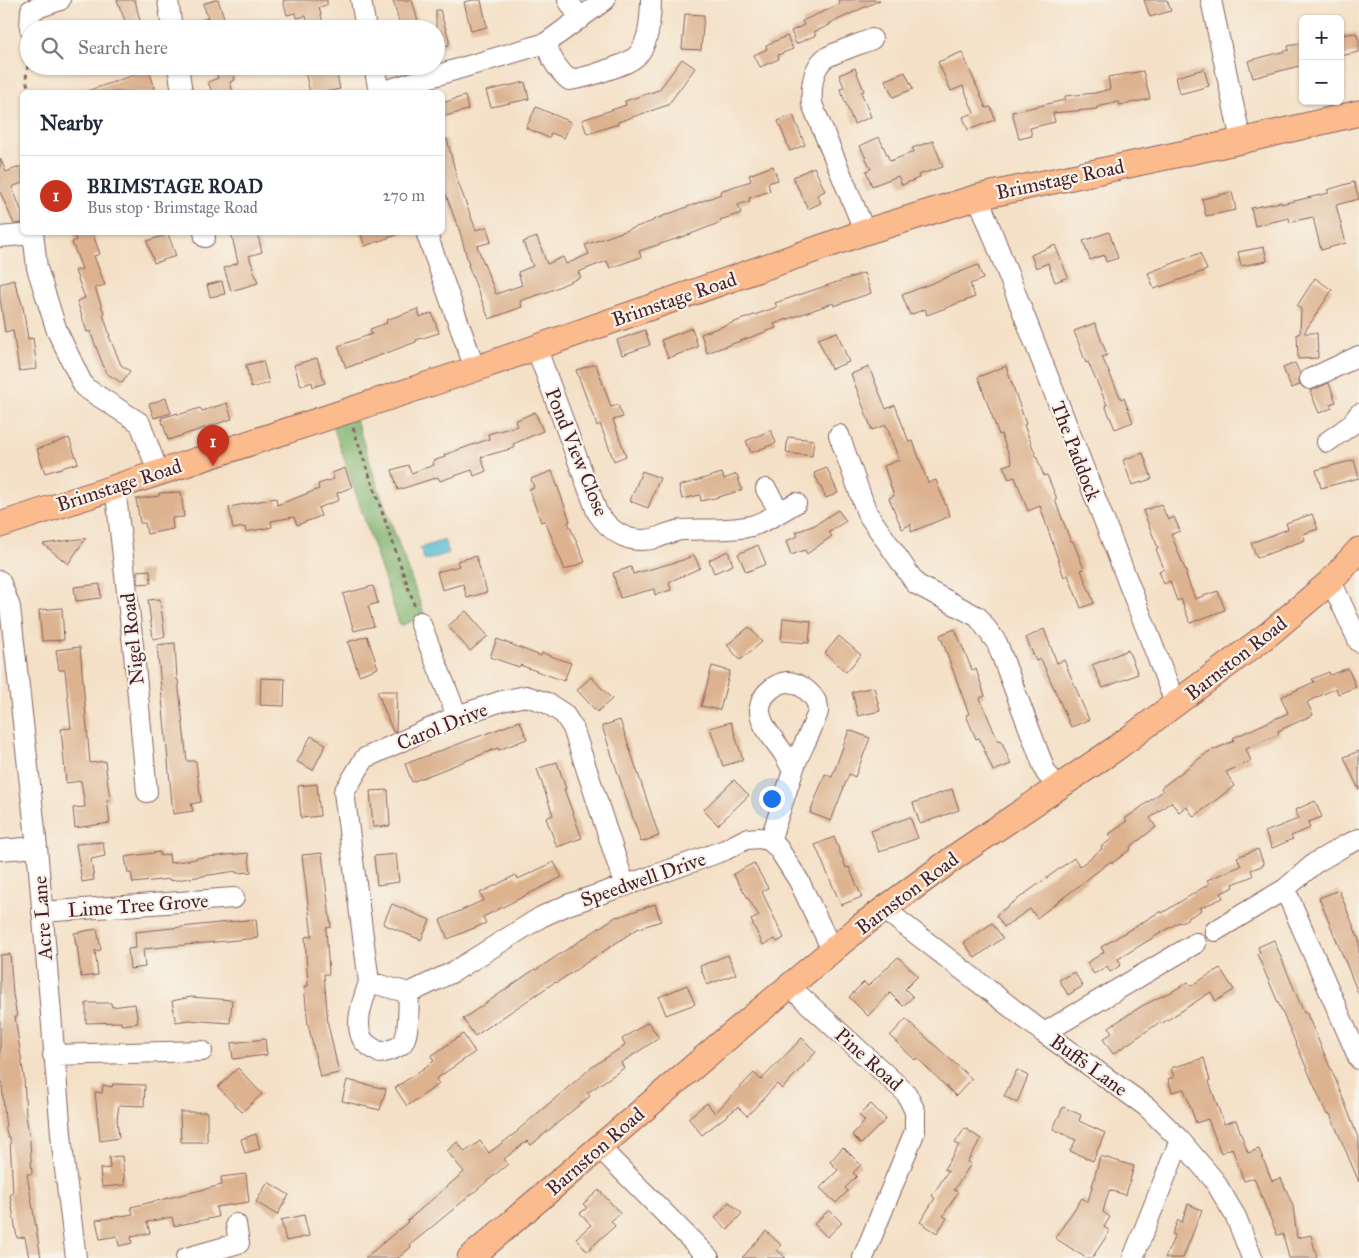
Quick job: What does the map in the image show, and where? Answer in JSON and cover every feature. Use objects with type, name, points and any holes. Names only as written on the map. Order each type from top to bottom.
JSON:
[{"type":"main road","name":"Brimstage Road","points":[[0,525],[475,369],[865,232],[978,197],[1241,141],[1359,113]]},
{"type":"main road","name":"Barnston Road","points":[[470,1258],[832,950],[962,852],[1115,749],[1270,634],[1332,581],[1359,550]]},
{"type":"street","points":[[30,20],[31,10],[60,0]]},
{"type":"street","points":[[168,0],[171,20]]},
{"type":"street","points":[[361,0],[364,20]]},
{"type":"street","points":[[568,0],[580,19]]},
{"type":"street","points":[[445,73],[546,44],[606,0]]},
{"type":"street","points":[[546,44],[552,61],[558,70],[569,80],[585,78],[626,64],[639,54],[646,43],[652,10],[651,0]]},
{"type":"street","points":[[1211,0],[1241,141]]},
{"type":"street","points":[[865,232],[812,104],[811,86],[816,72],[824,59],[873,40]]},
{"type":"street","points":[[179,75],[182,90]]},
{"type":"street","points":[[376,75],[379,90]]},
{"type":"street","points":[[386,90],[438,75]]},
{"type":"street","name":"The Paddock","points":[[978,197],[1176,705]]},
{"type":"street","points":[[0,237],[20,235]]},
{"type":"street","points":[[33,235],[37,268],[57,331],[84,387],[140,423],[158,472]]},
{"type":"street","points":[[427,235],[475,369]]},
{"type":"street","name":"Pond View Close","points":[[536,347],[597,512],[607,527],[620,535],[638,541],[653,539],[680,530],[723,530],[752,526],[788,508],[766,489]]},
{"type":"street","points":[[1310,379],[1359,356]]},
{"type":"street","points":[[1327,442],[1351,425],[1359,414]]},
{"type":"street","points":[[839,435],[867,513],[916,584],[978,618],[998,643],[1046,773],[1059,787]]},
{"type":"street","name":"Nigel Road","points":[[116,486],[147,792]]},
{"type":"street","name":"Acre Lane","points":[[0,581],[37,847],[53,1055],[76,1258]]},
{"type":"street","points":[[1332,581],[1359,642]]},
{"type":"street","points":[[420,622],[457,716]]},
{"type":"street","name":"Carol Drive","points":[[369,982],[344,792],[365,758],[457,716],[502,701],[526,696],[547,703],[564,714],[573,728],[625,886]]},
{"type":"street","points":[[792,771],[770,841],[778,848],[799,881],[832,950]]},
{"type":"street","name":"Speedwell Drive","points":[[409,993],[453,972],[541,917],[567,905],[725,850],[746,839],[760,838],[770,841]]},
{"type":"street","points":[[1215,931],[1285,889],[1315,863],[1359,839]]},
{"type":"street","points":[[0,850],[37,847]]},
{"type":"street","points":[[1285,889],[1359,1060]]},
{"type":"street","name":"Lime Tree Grove","points":[[42,912],[234,898]]},
{"type":"street","name":"Buffs Lane","points":[[884,909],[1044,1033],[1147,1107],[1180,1140],[1214,1180],[1236,1217],[1252,1258]]},
{"type":"street","points":[[1044,1033],[1196,943]]},
{"type":"street","points":[[369,982],[409,993],[406,1032],[402,1044],[380,1053],[362,1039],[359,1026],[369,982]]},
{"type":"street","name":"Pine Road","points":[[789,986],[906,1093],[915,1111],[915,1132],[863,1258]]},
{"type":"street","points":[[53,1055],[202,1052]]},
{"type":"street","points":[[1133,1258],[1180,1140]]},
{"type":"street","points":[[599,1147],[709,1258]]},
{"type":"street","points":[[186,1258],[239,1243],[236,1224]]},
{"type":"path","points":[[26,75],[29,90]]},
{"type":"path","points":[[347,410],[420,622]]},
{"type":"green space","points":[[354,413],[375,478],[425,616],[400,626],[331,420]]},
{"type":"water","points":[[444,540],[449,553],[425,561],[420,548]]},
{"type":"building","points":[[117,0],[135,0],[140,20],[125,20]]},
{"type":"building","points":[[218,0],[225,20],[202,20],[208,18],[203,4]]},
{"type":"building","points":[[283,0],[327,0],[327,5],[319,7],[322,20],[307,20],[306,16],[297,18],[296,13],[287,15]]},
{"type":"building","points":[[393,0],[412,0],[418,20],[399,20]]},
{"type":"building","points":[[481,0],[487,27],[471,31],[464,2]]},
{"type":"building","points":[[838,0],[880,0],[829,24],[814,32],[816,35],[796,44],[791,31],[804,25],[802,21],[840,4]]},
{"type":"building","points":[[1144,0],[1167,0],[1171,11],[1150,17]]},
{"type":"building","points":[[436,10],[440,10],[443,20],[436,20]]},
{"type":"building","points":[[685,14],[704,15],[701,50],[682,49]]},
{"type":"building","points":[[445,27],[449,40],[449,45],[445,46]]},
{"type":"building","points":[[1356,33],[1359,41],[1359,52],[1344,55],[1344,34]]},
{"type":"building","points":[[787,36],[793,49],[778,55],[779,59],[760,67],[754,55],[767,49],[766,45]]},
{"type":"building","points":[[1299,44],[1299,66],[1253,78],[1248,61],[1289,50],[1288,46]]},
{"type":"building","points":[[962,52],[986,108],[991,107],[995,120],[968,130],[963,117],[974,113],[963,86],[951,91],[938,62]]},
{"type":"building","points":[[682,59],[695,68],[668,105],[587,134],[582,120],[626,105],[625,101],[659,90]]},
{"type":"building","points":[[855,68],[864,91],[861,92],[871,117],[854,124],[840,89],[844,87],[839,75]]},
{"type":"building","points":[[1204,69],[1209,86],[1180,94],[1176,77]]},
{"type":"building","points":[[1143,71],[1150,99],[1120,105],[1119,102],[1097,107],[1097,109],[1053,113],[1055,122],[1030,128],[1032,136],[1019,139],[1012,112],[1065,100],[1065,96],[1095,93],[1110,89],[1108,77]]},
{"type":"building","points":[[905,72],[913,89],[893,97],[885,80]]},
{"type":"building","points":[[134,75],[151,75],[155,90],[90,90]]},
{"type":"building","points":[[217,75],[234,75],[235,80],[230,82],[232,90],[211,90],[208,82],[218,78]]},
{"type":"building","points":[[306,75],[337,75],[340,89],[310,90]]},
{"type":"building","points":[[525,82],[529,99],[491,107],[486,91]]},
{"type":"building","points":[[465,96],[468,110],[445,116],[445,102]]},
{"type":"building","points":[[536,107],[571,122],[564,138],[551,133],[549,138],[526,128]]},
{"type":"building","points":[[793,115],[805,145],[790,151],[778,121]]},
{"type":"building","points":[[879,137],[890,161],[914,152],[912,148],[933,141],[943,167],[918,175],[919,178],[902,185],[898,176],[872,186],[866,171],[871,169],[860,146]]},
{"type":"building","points":[[445,139],[447,139],[458,182],[476,230],[487,227],[491,242],[477,246],[496,294],[522,285],[518,272],[533,266],[523,242],[537,237],[547,264],[563,257],[566,264],[589,254],[585,245],[721,194],[720,191],[751,181],[749,175],[773,166],[778,180],[768,183],[770,191],[749,198],[750,201],[738,205],[741,213],[720,220],[721,222],[691,234],[639,251],[641,257],[610,268],[607,261],[578,272],[581,277],[547,292],[520,301],[522,307],[489,319],[468,265],[457,225],[445,192]]},
{"type":"building","points":[[0,158],[6,172],[20,167],[20,184],[12,187],[20,207],[20,223],[14,224],[0,192]]},
{"type":"building","points":[[814,167],[825,191],[817,195],[821,203],[808,209],[793,177]]},
{"type":"building","points":[[1354,182],[1359,199],[1336,205],[1346,243],[1321,250],[1313,217],[1290,222],[1289,218],[1255,226],[1251,208],[1281,202],[1281,204],[1329,193],[1327,190]]},
{"type":"building","points":[[1232,192],[1236,210],[1206,216],[1202,199]]},
{"type":"building","points":[[1109,232],[1118,258],[1106,262],[1104,255],[1090,260],[1083,241]]},
{"type":"building","points":[[74,235],[93,235],[100,254],[94,256],[105,285],[95,288],[104,313],[109,336],[121,365],[130,371],[122,383],[106,373],[90,331],[87,332],[77,301],[85,298],[75,271],[82,269],[72,242],[76,240]]},
{"type":"building","points":[[168,235],[176,256],[154,263],[147,241]]},
{"type":"building","points":[[232,235],[258,235],[262,252],[249,256],[258,283],[231,291],[224,268],[238,263]]},
{"type":"building","points":[[361,235],[396,235],[365,246]]},
{"type":"building","points":[[1055,245],[1068,277],[1055,282],[1048,263],[1036,268],[1031,255]]},
{"type":"building","points":[[1264,247],[1267,261],[1241,266],[1238,252]]},
{"type":"building","points":[[1200,253],[1207,270],[1154,289],[1148,273]]},
{"type":"building","points":[[978,265],[983,279],[970,284],[975,297],[927,315],[925,309],[910,315],[902,295]]},
{"type":"building","points":[[864,273],[871,293],[834,306],[833,303],[774,324],[776,328],[707,353],[701,334],[777,307],[775,303]]},
{"type":"building","points":[[1315,278],[1332,290],[1304,333],[1317,333],[1318,358],[1298,359],[1297,334],[1300,333],[1301,309],[1297,306]]},
{"type":"building","points":[[14,280],[23,307],[28,339],[33,338],[37,369],[19,371],[13,330],[5,332],[0,284]]},
{"type":"building","points":[[222,281],[225,294],[210,297],[207,285]]},
{"type":"building","points":[[418,309],[420,317],[432,313],[439,333],[416,340],[416,342],[346,368],[338,346],[372,334],[370,329],[387,323],[386,320]]},
{"type":"building","points":[[1095,323],[1107,355],[1102,357],[1121,399],[1124,398],[1133,422],[1115,429],[1105,405],[1107,405],[1088,362],[1086,363],[1074,331]]},
{"type":"building","points":[[692,328],[698,347],[668,358],[661,340]]},
{"type":"building","points":[[645,330],[650,345],[622,355],[617,340]]},
{"type":"building","points":[[837,332],[849,362],[831,369],[818,339]]},
{"type":"building","points":[[317,358],[325,383],[313,387],[312,382],[301,386],[294,365]]},
{"type":"building","points":[[263,361],[269,383],[251,388],[246,365]]},
{"type":"building","points":[[1295,363],[1300,374],[1298,378],[1300,385],[1291,388],[1283,368]]},
{"type":"building","points":[[596,364],[611,407],[618,405],[623,417],[613,420],[626,456],[614,461],[600,424],[597,426],[576,370]]},
{"type":"building","points":[[1006,366],[1026,424],[1024,425],[1044,476],[1047,475],[1057,499],[1055,500],[1071,542],[1073,541],[1084,569],[1081,570],[1094,603],[1081,608],[1068,575],[1064,577],[1040,506],[1028,511],[1015,477],[1009,479],[1003,466],[1012,463],[1001,434],[999,435],[978,377]]},
{"type":"building","points":[[869,367],[886,409],[895,405],[909,442],[913,441],[928,483],[936,480],[950,516],[911,532],[911,524],[902,529],[889,498],[894,496],[884,466],[899,460],[886,425],[872,430],[851,374]]},
{"type":"building","points":[[1329,383],[1336,402],[1330,404],[1332,408],[1319,413],[1310,391]]},
{"type":"building","points":[[166,398],[171,413],[154,418],[149,404]]},
{"type":"building","points":[[227,403],[232,419],[168,440],[161,418],[200,408],[202,411]]},
{"type":"building","points":[[535,412],[543,431],[513,444],[514,448],[481,457],[486,471],[474,476],[472,470],[440,481],[438,477],[398,490],[392,470],[408,465],[411,473],[434,465],[433,461],[445,457],[444,455],[489,439],[488,434],[517,426],[515,421]]},
{"type":"building","points":[[771,430],[776,443],[751,453],[746,441]]},
{"type":"building","points":[[788,437],[814,440],[812,456],[786,453]]},
{"type":"building","points":[[69,438],[78,463],[45,473],[37,449]]},
{"type":"building","points":[[1143,453],[1152,479],[1132,485],[1123,460]]},
{"type":"building","points":[[1354,460],[1359,478],[1321,488],[1316,470]]},
{"type":"building","points":[[345,468],[352,487],[337,493],[339,500],[318,508],[321,516],[297,525],[294,517],[271,521],[272,527],[246,532],[245,527],[233,529],[229,507],[276,498],[277,505],[319,489],[318,484],[334,479],[332,473]]},
{"type":"building","points":[[827,468],[838,493],[826,498],[814,473]]},
{"type":"building","points":[[552,471],[570,521],[568,522],[585,562],[565,570],[545,521],[541,522],[529,489],[534,488],[531,479]]},
{"type":"building","points":[[642,471],[660,478],[648,508],[630,501]]},
{"type":"building","points":[[722,473],[724,479],[737,474],[742,490],[701,501],[700,495],[682,499],[679,486]]},
{"type":"building","points":[[181,492],[184,517],[172,518],[173,529],[147,534],[145,523],[140,523],[136,499],[159,496],[159,493]]},
{"type":"building","points":[[1161,504],[1168,520],[1174,517],[1180,531],[1171,534],[1195,599],[1218,591],[1225,610],[1190,623],[1181,599],[1177,601],[1170,581],[1164,584],[1159,571],[1164,569],[1156,549],[1158,548],[1143,511]]},
{"type":"building","points":[[838,510],[846,521],[829,532],[832,536],[807,554],[805,550],[791,555],[786,541],[798,536],[796,532],[815,525]]},
{"type":"building","points":[[1312,514],[1318,529],[1303,534],[1305,540],[1257,558],[1251,543],[1288,529],[1286,523]]},
{"type":"building","points":[[86,538],[68,564],[43,544]]},
{"type":"building","points":[[758,545],[766,564],[746,572],[738,554]]},
{"type":"building","points":[[728,551],[733,565],[714,573],[709,560]]},
{"type":"building","points":[[694,555],[700,568],[669,582],[671,590],[655,595],[654,589],[620,598],[613,573],[631,567],[633,574],[683,560]]},
{"type":"building","points":[[476,556],[487,592],[467,598],[463,584],[442,590],[437,572],[459,566],[457,561]]},
{"type":"building","points":[[150,570],[151,583],[138,584],[137,571]]},
{"type":"building","points":[[100,584],[101,598],[76,601],[74,587]]},
{"type":"building","points":[[373,586],[378,603],[368,606],[374,626],[354,631],[343,594]]},
{"type":"building","points":[[160,599],[165,637],[153,639],[148,600]]},
{"type":"building","points":[[62,608],[64,640],[42,641],[39,610]]},
{"type":"building","points":[[466,611],[488,636],[470,651],[448,626]]},
{"type":"building","points":[[783,618],[811,621],[809,643],[781,641]]},
{"type":"building","points":[[749,627],[762,642],[740,660],[727,645]]},
{"type":"building","points":[[955,629],[972,670],[976,669],[985,696],[980,698],[998,741],[1001,740],[1011,764],[993,771],[979,738],[976,739],[966,715],[969,714],[940,635]]},
{"type":"building","points":[[1044,629],[1057,663],[1064,660],[1089,720],[1071,727],[1041,659],[1036,661],[1026,638]]},
{"type":"building","points":[[367,636],[378,668],[359,675],[348,642]]},
{"type":"building","points":[[839,636],[861,655],[846,672],[825,653]]},
{"type":"building","points":[[497,639],[541,656],[542,653],[571,663],[564,681],[520,665],[519,667],[490,657]]},
{"type":"building","points":[[175,643],[177,680],[187,761],[196,761],[201,802],[191,804],[193,811],[173,814],[157,645]]},
{"type":"building","points":[[80,647],[90,763],[105,761],[110,800],[107,800],[110,823],[75,828],[73,808],[85,807],[81,781],[66,783],[61,729],[71,728],[65,670],[59,670],[56,650]]},
{"type":"building","points":[[1128,650],[1138,674],[1103,688],[1092,665]]},
{"type":"building","points":[[712,666],[730,671],[720,710],[701,706]]},
{"type":"building","points":[[1348,668],[1356,687],[1338,694],[1336,688],[1307,702],[1313,715],[1278,731],[1279,734],[1246,749],[1251,761],[1226,772],[1234,786],[1194,817],[1186,806],[1179,812],[1171,802],[1150,818],[1156,827],[1130,847],[1131,849],[1112,863],[1111,861],[1037,918],[1030,909],[1004,927],[996,915],[1074,858],[1080,866],[1113,838],[1109,834],[1127,821],[1125,819],[1163,791],[1161,788],[1208,752],[1234,741],[1233,738],[1288,713],[1281,697],[1314,682],[1312,679],[1329,672],[1330,675]]},
{"type":"building","points":[[591,677],[612,699],[597,712],[577,690]]},
{"type":"building","points":[[261,678],[285,679],[284,706],[260,705]]},
{"type":"building","points":[[874,687],[880,711],[858,716],[852,692]]},
{"type":"building","points":[[377,691],[397,691],[396,731],[393,732]]},
{"type":"building","points":[[620,720],[659,836],[641,842],[602,726]]},
{"type":"building","points":[[520,721],[527,739],[499,750],[498,748],[412,782],[405,764]]},
{"type":"building","points":[[731,722],[743,760],[723,766],[710,728]]},
{"type":"building","points":[[849,730],[870,738],[855,777],[849,774],[831,821],[810,813],[825,774],[832,777]]},
{"type":"building","points":[[311,736],[326,744],[313,770],[297,762]]},
{"type":"building","points":[[1359,751],[1359,790],[1344,757]]},
{"type":"building","points":[[557,762],[566,789],[564,789],[582,838],[557,847],[546,818],[553,815],[537,769]]},
{"type":"building","points":[[734,780],[749,795],[718,825],[703,810]]},
{"type":"building","points":[[317,784],[320,816],[301,818],[298,786]]},
{"type":"building","points":[[952,789],[959,810],[920,824],[913,803]]},
{"type":"building","points":[[388,790],[390,826],[373,827],[370,791]]},
{"type":"building","points":[[1315,801],[1322,817],[1308,822],[1310,828],[1291,836],[1293,839],[1272,848],[1265,832],[1298,819],[1295,810]]},
{"type":"building","points":[[910,817],[918,838],[879,852],[871,831]]},
{"type":"building","points":[[834,837],[846,868],[849,867],[862,897],[841,905],[815,845]]},
{"type":"building","points":[[103,842],[105,856],[91,859],[94,880],[82,882],[76,844]]},
{"type":"building","points":[[1258,849],[1264,865],[1251,870],[1253,876],[1233,884],[1234,887],[1221,893],[1223,898],[1200,908],[1202,910],[1118,959],[1121,965],[1110,972],[1107,966],[1094,974],[1087,963],[1104,952],[1101,947],[1209,884],[1207,880],[1241,866],[1237,857]]},
{"type":"building","points":[[160,852],[160,856],[169,854],[170,863],[196,858],[248,853],[251,872],[236,873],[236,871],[170,881],[170,879],[133,883],[131,873],[128,873],[125,857]]},
{"type":"building","points":[[322,853],[331,927],[326,928],[329,974],[324,974],[328,1024],[339,1073],[320,1077],[308,1024],[304,986],[308,986],[305,937],[312,936],[302,855]]},
{"type":"building","points":[[396,854],[399,882],[377,885],[374,856]]},
{"type":"building","points":[[554,862],[562,877],[483,917],[486,923],[448,939],[440,920],[484,900],[480,893],[516,875],[518,879]]},
{"type":"building","points":[[754,863],[768,888],[762,892],[784,938],[777,942],[775,939],[763,945],[751,920],[759,916],[733,874]]},
{"type":"building","points":[[1339,890],[1359,940],[1359,995],[1319,898]]},
{"type":"building","points":[[392,904],[430,920],[421,940],[383,924]]},
{"type":"building","points":[[655,904],[661,921],[637,929],[475,1036],[463,1019],[535,969],[617,916]]},
{"type":"building","points":[[256,919],[258,938],[143,949],[145,967],[130,969],[128,949],[136,948],[135,932]]},
{"type":"building","points":[[992,923],[1003,938],[975,958],[964,943]]},
{"type":"building","points":[[97,929],[101,950],[95,951],[98,975],[81,977],[74,933]]},
{"type":"building","points":[[1274,940],[1304,1013],[1306,1012],[1337,1083],[1359,1140],[1359,1182],[1330,1114],[1327,1115],[1257,954],[1260,953],[1258,947]]},
{"type":"building","points":[[10,954],[17,1017],[15,1017],[24,1077],[26,1115],[30,1141],[32,1174],[27,1174],[41,1258],[29,1258],[25,1237],[17,1238],[10,1194],[13,1194],[10,1138],[8,1138],[6,1131],[0,1062],[0,955]]},
{"type":"building","points":[[728,955],[736,974],[707,985],[700,966]]},
{"type":"building","points":[[898,957],[918,976],[905,989],[913,997],[903,1006],[890,993],[868,1016],[849,997],[864,982],[868,986]]},
{"type":"building","points":[[1220,968],[1234,990],[1216,1001],[1211,992],[1161,1024],[1160,1022],[1113,1054],[1103,1039],[1112,1033],[1109,1027],[1142,1006],[1188,982],[1191,986]]},
{"type":"building","points":[[1074,972],[1083,986],[1068,995],[1059,980]]},
{"type":"building","points":[[687,985],[695,1004],[666,1015],[659,997]]},
{"type":"building","points":[[191,997],[232,1000],[230,1023],[188,1020],[176,1022],[172,1001]]},
{"type":"building","points":[[86,1003],[111,1003],[112,1007],[135,1004],[138,1023],[121,1025],[121,1022],[86,1023]]},
{"type":"building","points":[[906,1019],[972,1079],[956,1096],[917,1058],[915,1060],[890,1036]]},
{"type":"building","points":[[648,1022],[659,1038],[621,1063],[624,1068],[587,1093],[590,1096],[531,1145],[527,1141],[504,1159],[508,1164],[410,1245],[411,1247],[398,1258],[365,1258],[464,1172],[447,1151],[457,1142],[465,1152],[480,1141],[489,1153],[518,1131],[592,1067],[625,1045],[622,1039]]},
{"type":"building","points":[[463,1034],[475,1052],[436,1079],[439,1084],[407,1106],[395,1088],[434,1061],[431,1056]]},
{"type":"building","points":[[802,1038],[816,1052],[782,1089],[777,1084],[747,1116],[738,1107],[702,1135],[688,1118],[707,1103],[715,1113],[754,1073],[761,1080]]},
{"type":"building","points":[[265,1039],[267,1055],[233,1059],[231,1043]]},
{"type":"building","points":[[1204,1058],[1209,1082],[1224,1124],[1236,1120],[1248,1153],[1259,1149],[1272,1181],[1281,1178],[1293,1206],[1297,1238],[1311,1235],[1317,1258],[1289,1258],[1283,1234],[1277,1235],[1254,1178],[1244,1181],[1232,1148],[1221,1153],[1208,1119],[1196,1123],[1184,1089],[1172,1092],[1168,1079],[1174,1077],[1171,1068]]},
{"type":"building","points":[[238,1068],[262,1094],[242,1112],[218,1087]]},
{"type":"building","points":[[1017,1070],[1028,1076],[1017,1103],[1004,1096]]},
{"type":"building","points":[[347,1080],[386,1089],[380,1110],[342,1101]]},
{"type":"building","points":[[113,1084],[145,1085],[144,1106],[119,1105],[117,1119],[119,1138],[100,1141],[95,1092],[102,1093],[103,1085],[112,1087]]},
{"type":"building","points":[[871,1104],[886,1119],[861,1144],[852,1135],[865,1121],[859,1115]]},
{"type":"building","points":[[1063,1107],[1081,1115],[1079,1121],[1105,1133],[1093,1161],[1070,1151],[1076,1140],[1053,1129]]},
{"type":"building","points":[[180,1112],[207,1112],[207,1142],[181,1142]]},
{"type":"building","points":[[965,1128],[981,1139],[967,1162],[971,1164],[954,1190],[958,1192],[943,1216],[947,1218],[937,1233],[920,1222],[935,1198],[932,1196],[948,1171],[944,1169],[959,1145],[955,1143]]},
{"type":"building","points":[[256,1134],[260,1149],[245,1153],[241,1139]]},
{"type":"building","points":[[843,1147],[861,1165],[853,1173],[857,1176],[845,1188],[848,1191],[836,1203],[820,1188],[838,1170],[830,1162]]},
{"type":"building","points":[[122,1156],[125,1185],[102,1187],[100,1169],[110,1168],[109,1157]]},
{"type":"building","points":[[1100,1156],[1134,1166],[1126,1195],[1109,1190],[1103,1212],[1110,1217],[1104,1227],[1110,1231],[1092,1258],[1086,1258],[1055,1238],[1082,1198],[1088,1202]]},
{"type":"building","points":[[246,1174],[249,1202],[216,1207],[218,1217],[174,1226],[172,1217],[147,1222],[150,1233],[131,1237],[132,1243],[119,1246],[117,1236],[100,1239],[96,1220],[133,1214],[131,1207],[222,1185],[221,1177]]},
{"type":"building","points":[[268,1182],[289,1195],[277,1215],[256,1202]]},
{"type":"building","points":[[599,1190],[620,1213],[611,1221],[615,1226],[587,1251],[576,1238],[591,1225],[580,1213],[587,1208],[583,1204]]},
{"type":"building","points":[[729,1202],[742,1213],[728,1230],[715,1218]]},
{"type":"building","points":[[1188,1204],[1202,1210],[1183,1258],[1165,1258],[1175,1235],[1172,1234],[1178,1220],[1182,1222]]},
{"type":"building","points":[[829,1210],[842,1223],[827,1237],[814,1224]]},
{"type":"building","points":[[304,1215],[309,1236],[286,1241],[281,1220]]},
{"type":"building","points":[[766,1231],[781,1245],[777,1250],[786,1258],[742,1258]]},
{"type":"place","name":"BRIMSTAGE ROAD","points":[[213,466]]}]
